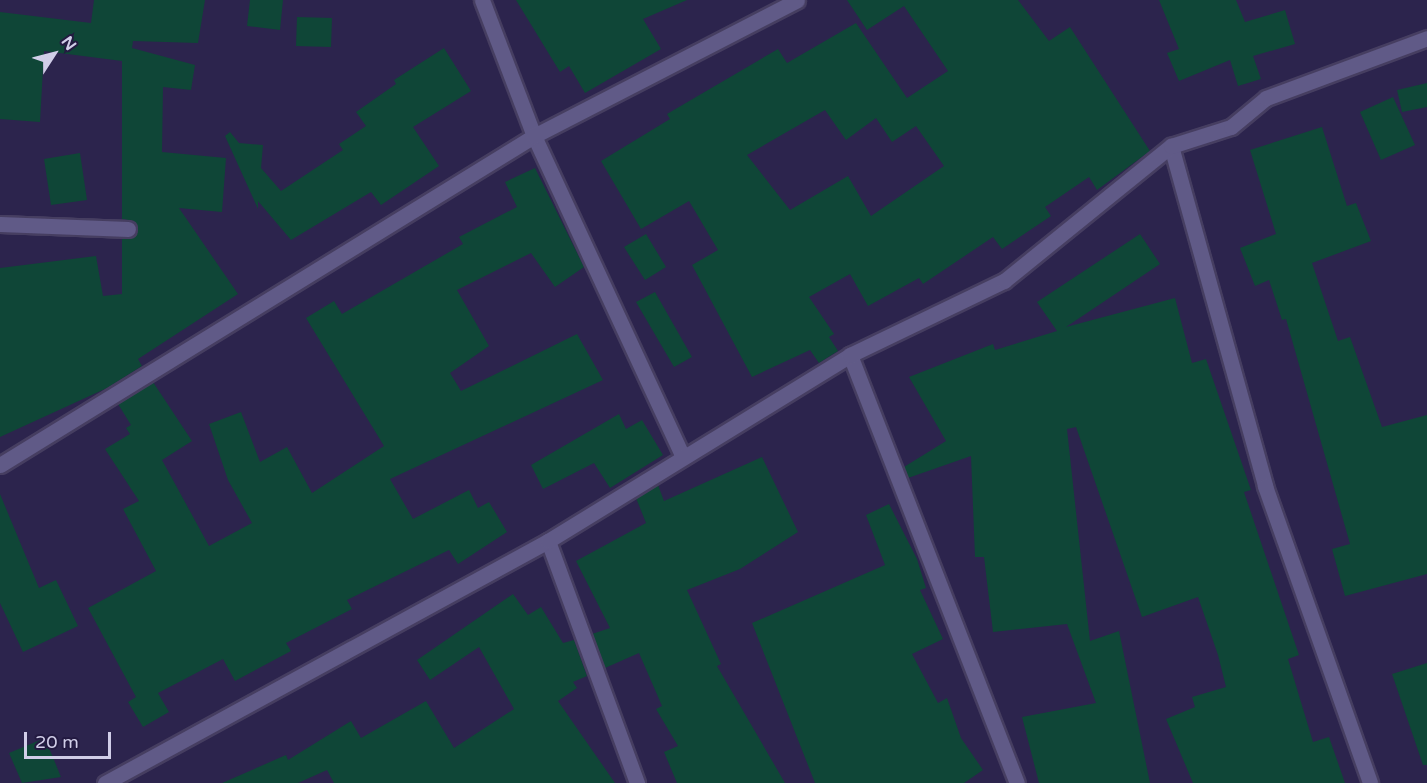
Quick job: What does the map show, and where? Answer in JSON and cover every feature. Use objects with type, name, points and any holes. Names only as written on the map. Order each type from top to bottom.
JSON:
[{"type":"street","points":[[482,0],[534,136],[682,455]]},
{"type":"street","points":[[0,465],[534,136],[797,0]]},
{"type":"street","points":[[105,783],[548,541],[682,455],[850,355],[1004,281],[1171,146],[1231,127],[1266,98],[1427,38]]},
{"type":"street","points":[[1171,146],[1265,486],[1370,783]]},
{"type":"street","points":[[0,224],[128,229]]},
{"type":"street","points":[[850,355],[1017,783]]},
{"type":"street","points":[[548,541],[637,783]]},
{"type":"building","points":[[94,0],[205,0],[198,43],[133,41],[132,48],[195,65],[191,90],[163,87],[162,152],[226,158],[222,212],[179,208],[238,294],[138,359],[142,366],[107,388],[0,437],[0,268],[96,256],[103,296],[122,294],[122,239],[133,237],[138,230],[134,221],[122,219],[122,61],[44,51],[40,122],[0,119],[0,12],[91,23]]},
{"type":"building","points":[[250,0],[283,0],[280,30],[247,26]]},
{"type":"building","points":[[516,0],[687,0],[643,19],[661,49],[585,93],[569,66],[560,72]]},
{"type":"building","points":[[847,0],[1018,0],[1049,41],[1070,27],[1150,151],[1097,190],[1089,177],[1045,207],[1051,216],[1002,249],[993,237],[923,284],[919,278],[868,306],[850,274],[809,297],[834,334],[829,337],[838,351],[819,363],[810,350],[752,377],[692,265],[718,250],[689,201],[641,229],[601,161],[670,119],[667,114],[778,49],[787,63],[856,23],[907,98],[948,71],[904,6],[867,30]],"holes":[[[825,110],[846,140],[876,118],[892,142],[916,126],[944,166],[871,216],[848,176],[790,210],[747,155]]]},
{"type":"building","points":[[1159,0],[1236,0],[1245,22],[1285,10],[1295,44],[1253,56],[1261,79],[1238,86],[1230,60],[1179,81],[1167,53],[1179,49]]},
{"type":"building","points":[[297,17],[332,18],[331,47],[296,46]]},
{"type":"building","points":[[444,48],[471,91],[413,127],[439,166],[381,205],[371,192],[291,240],[258,201],[258,209],[225,136],[230,132],[239,143],[263,145],[261,168],[281,191],[343,150],[339,144],[366,126],[356,112],[396,84],[394,80]]},
{"type":"building","points":[[1427,83],[1427,107],[1402,112],[1397,90]]},
{"type":"building","points":[[1393,97],[1415,145],[1381,160],[1360,112]]},
{"type":"building","points":[[1322,127],[1347,206],[1356,203],[1371,241],[1312,263],[1338,341],[1350,337],[1382,427],[1427,415],[1427,574],[1345,596],[1332,549],[1350,544],[1286,319],[1282,320],[1269,280],[1255,286],[1240,248],[1276,234],[1250,150]]},
{"type":"building","points":[[80,153],[87,200],[51,205],[44,159]]},
{"type":"building","points":[[535,168],[584,267],[555,287],[531,253],[457,290],[489,346],[450,373],[461,391],[577,334],[603,380],[390,479],[413,519],[469,490],[478,508],[489,502],[507,532],[458,564],[449,550],[347,600],[352,609],[286,643],[291,651],[235,681],[223,659],[158,693],[169,712],[143,727],[128,702],[136,697],[88,608],[156,571],[123,509],[139,501],[105,449],[130,434],[126,428],[131,425],[118,404],[153,382],[192,441],[162,460],[209,546],[252,523],[228,480],[209,424],[241,412],[260,462],[287,447],[312,493],[384,446],[306,318],[334,301],[342,314],[463,244],[459,237],[517,207],[505,182]]},
{"type":"building","points":[[646,234],[666,267],[645,280],[624,247]]},
{"type":"building","points":[[1140,234],[1160,264],[1066,327],[1175,298],[1192,363],[1206,359],[1251,490],[1244,492],[1299,655],[1288,659],[1313,742],[1329,737],[1345,783],[1193,783],[1166,719],[1195,707],[1192,697],[1226,687],[1218,655],[1198,597],[1142,617],[1076,427],[1067,429],[1090,641],[1119,631],[1150,783],[1039,783],[1022,717],[1096,703],[1067,624],[993,632],[984,557],[975,557],[971,456],[908,478],[904,467],[946,441],[909,377],[993,344],[995,350],[1057,331],[1037,302]]},
{"type":"building","points":[[655,292],[692,357],[674,367],[636,302]]},
{"type":"building","points":[[619,414],[626,429],[642,420],[663,455],[610,488],[594,463],[543,489],[531,465]]},
{"type":"building","points":[[762,457],[798,532],[740,569],[687,590],[721,664],[717,666],[785,783],[677,783],[664,752],[678,746],[656,709],[662,706],[639,653],[605,668],[592,634],[610,628],[576,561],[646,523],[636,498],[658,485],[664,501]]},
{"type":"building","points":[[0,494],[39,588],[56,580],[78,626],[23,652],[0,603]]},
{"type":"building","points":[[889,504],[917,559],[926,588],[920,590],[943,639],[912,654],[938,703],[947,698],[961,738],[983,770],[964,783],[815,783],[752,623],[885,565],[866,515]]},
{"type":"building","points":[[513,594],[528,615],[541,607],[563,643],[574,640],[587,676],[573,682],[577,688],[558,701],[615,783],[334,783],[327,770],[298,783],[222,783],[286,755],[288,760],[351,721],[361,738],[426,701],[454,748],[514,709],[479,647],[430,680],[417,660]]},
{"type":"building","points":[[1427,663],[1427,765],[1423,765],[1392,674]]},
{"type":"building","points":[[45,738],[61,777],[22,783],[9,753]]}]
